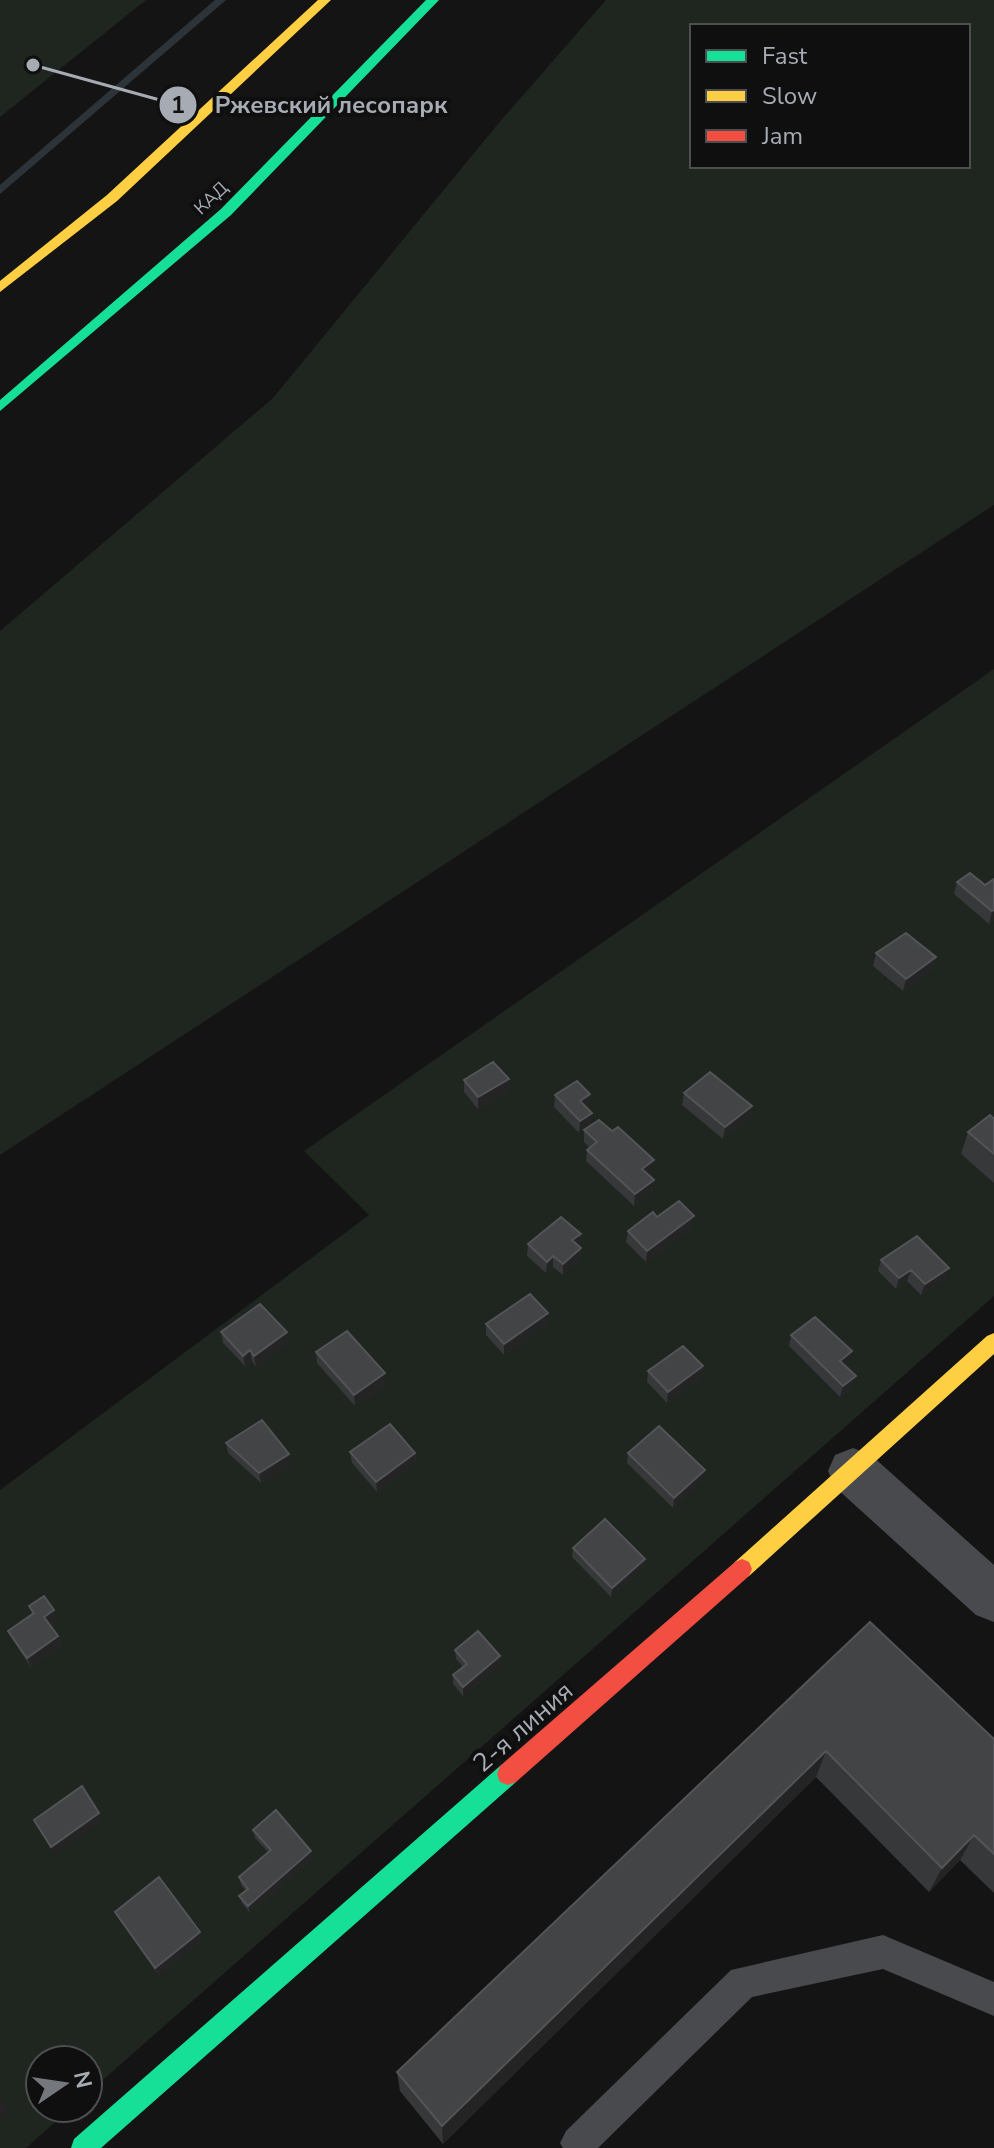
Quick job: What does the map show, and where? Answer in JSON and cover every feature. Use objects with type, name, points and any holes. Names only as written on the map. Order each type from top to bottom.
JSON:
[{"type":"main road","points":[[0,288],[112,198],[325,0]]},
{"type":"main road","name":"КАД","points":[[0,407],[226,212],[433,0]]},
{"type":"main road","name":"2-я линия","points":[[83,2148],[853,1471],[994,1342]]},
{"type":"street","points":[[853,1471],[994,1598]]},
{"type":"lane","points":[[578,2143],[743,1982],[883,1952],[994,1999]]},
{"type":"shaded area","points":[[0,0],[146,0],[0,117]]},
{"type":"shaded area","points":[[606,0],[994,0],[994,505],[0,1155],[0,631],[273,398],[497,125]]},
{"type":"shaded area","points":[[994,669],[994,1296],[104,2079],[104,2044],[24,2044],[24,2124],[53,2124],[26,2148],[0,2148],[0,1490],[369,1215],[304,1151]]},
{"type":"building","points":[[970,873],[985,885],[994,879],[994,910],[957,882]]},
{"type":"building","points":[[906,933],[936,957],[906,979],[876,953]]},
{"type":"building","points":[[493,1062],[509,1079],[478,1097],[464,1080]]},
{"type":"building","points":[[710,1072],[752,1106],[725,1127],[684,1093]]},
{"type":"building","points":[[577,1081],[590,1094],[580,1101],[592,1113],[580,1121],[555,1095]]},
{"type":"building","points":[[990,1115],[994,1119],[994,1154],[968,1132]]},
{"type":"building","points":[[599,1120],[612,1131],[618,1127],[654,1160],[642,1169],[654,1180],[635,1194],[587,1150],[597,1142],[584,1130]]},
{"type":"building","points":[[679,1201],[694,1216],[647,1251],[628,1231],[653,1212],[657,1217]]},
{"type":"building","points":[[561,1217],[581,1234],[572,1240],[581,1248],[563,1264],[553,1256],[547,1262],[528,1244]]},
{"type":"building","points":[[917,1236],[949,1268],[925,1284],[911,1270],[899,1278],[881,1260]]},
{"type":"building","points":[[530,1294],[548,1313],[504,1344],[486,1324]]},
{"type":"building","points":[[260,1304],[287,1332],[254,1356],[250,1350],[243,1356],[221,1332]]},
{"type":"building","points":[[815,1317],[852,1351],[840,1361],[856,1376],[843,1386],[791,1335]]},
{"type":"building","points":[[347,1331],[385,1373],[354,1395],[316,1352]]},
{"type":"building","points":[[683,1346],[703,1366],[668,1392],[648,1371]]},
{"type":"building","points":[[262,1420],[289,1454],[259,1473],[226,1443]]},
{"type":"building","points":[[390,1424],[415,1453],[376,1482],[350,1452]]},
{"type":"building","points":[[659,1426],[705,1470],[674,1498],[628,1453]]},
{"type":"building","points":[[605,1519],[645,1559],[612,1588],[573,1548]]},
{"type":"building","points":[[44,1596],[54,1610],[44,1617],[58,1636],[27,1658],[8,1631],[34,1613],[29,1606]]},
{"type":"building","points":[[870,1622],[994,1739],[994,1854],[974,1835],[942,1868],[826,1751],[442,2126],[397,2072]]},
{"type":"building","points":[[478,1631],[500,1656],[463,1687],[453,1675],[467,1664],[455,1650]]},
{"type":"building","points":[[82,1786],[99,1813],[51,1847],[34,1820]]},
{"type":"building","points":[[276,1810],[311,1851],[248,1906],[239,1896],[248,1889],[239,1877],[271,1850],[253,1830]]},
{"type":"building","points":[[159,1877],[200,1932],[155,1968],[115,1912]]},
{"type":"waterway","points":[[0,191],[221,0]]},
{"type":"traffic: fast","points":[[0,407],[226,212],[433,0]]},
{"type":"traffic: fast","points":[[83,2148],[508,1774]]},
{"type":"traffic: slow","points":[[0,288],[112,198],[325,0]]},
{"type":"traffic: slow","points":[[742,1569],[994,1342]]},
{"type":"traffic: jam","points":[[508,1774],[742,1569]]},
{"type":"place","name":"Ржевский лесопарк","points":[[33,65]]}]
